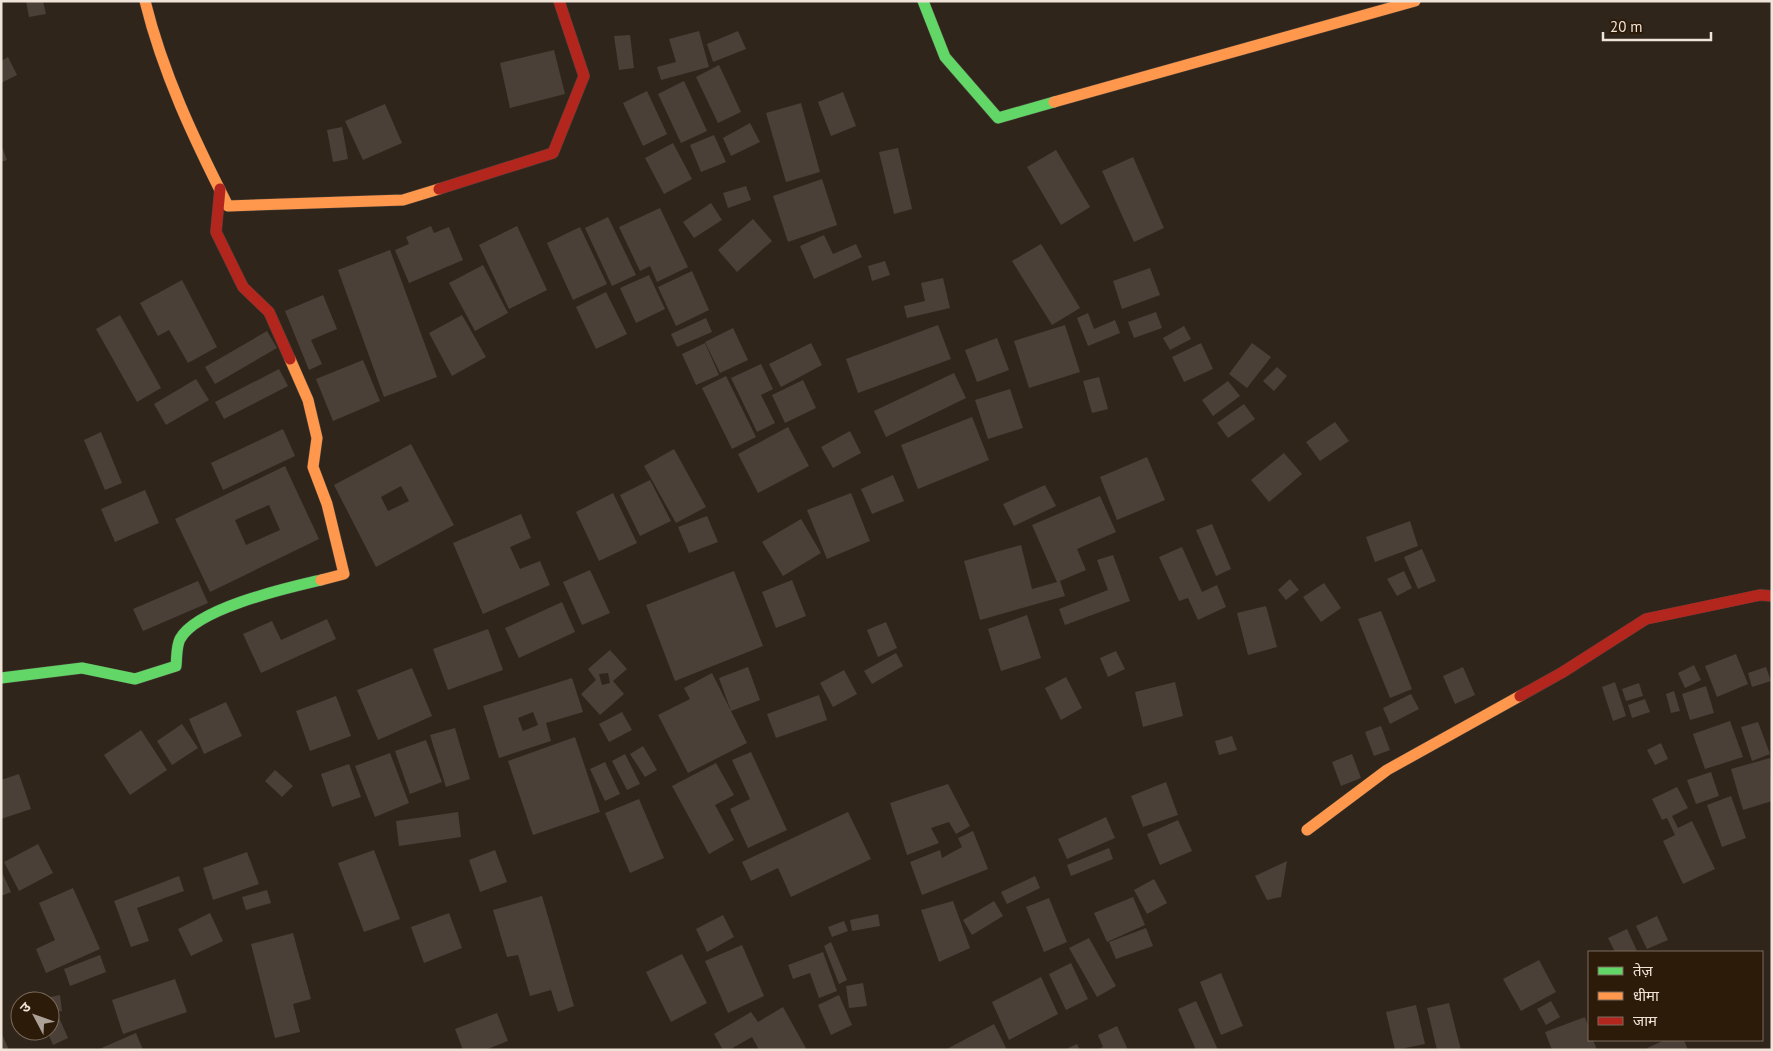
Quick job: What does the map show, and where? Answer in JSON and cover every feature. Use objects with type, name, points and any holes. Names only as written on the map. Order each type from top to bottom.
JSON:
[{"type":"street","points":[[145,1],[153,33],[187,125],[228,206],[403,200],[553,153],[584,76],[559,1]]},
{"type":"street","points":[[923,1],[945,57],[998,118],[1415,1]]},
{"type":"street","points":[[1,678],[82,668],[135,679],[176,666],[180,639],[196,623],[247,600],[344,574],[327,504],[313,467],[317,438],[308,400],[270,312],[243,287],[216,232],[220,189]]},
{"type":"street","points":[[1307,830],[1388,770],[1563,672],[1646,619],[1760,595],[1772,596]]},
{"type":"building","points":[[26,1],[43,1],[46,14],[29,17]]},
{"type":"building","points":[[699,31],[709,67],[661,80],[657,67],[676,62],[669,39]]},
{"type":"building","points":[[738,31],[746,49],[713,62],[707,44]]},
{"type":"building","points":[[630,35],[634,68],[619,70],[614,36]]},
{"type":"building","points":[[554,50],[565,94],[510,108],[500,63]]},
{"type":"building","points":[[8,57],[17,75],[1,83],[1,61]]},
{"type":"building","points":[[719,65],[741,112],[718,123],[696,77]]},
{"type":"building","points":[[684,81],[707,131],[681,143],[658,94]]},
{"type":"building","points":[[647,91],[667,134],[643,146],[623,103]]},
{"type":"building","points":[[843,92],[856,126],[831,136],[818,102]]},
{"type":"building","points":[[801,103],[820,172],[786,182],[766,113]]},
{"type":"building","points":[[385,104],[402,143],[363,160],[345,121]]},
{"type":"building","points":[[750,123],[760,142],[731,156],[723,138]]},
{"type":"building","points":[[342,127],[348,159],[333,162],[327,130]]},
{"type":"building","points":[[714,135],[726,162],[701,172],[690,145]]},
{"type":"building","points":[[673,143],[692,179],[664,194],[645,158]]},
{"type":"building","points":[[1,144],[7,160],[1,162]]},
{"type":"building","points":[[898,148],[912,209],[894,214],[879,152]]},
{"type":"building","points":[[1056,150],[1090,207],[1061,225],[1027,167]]},
{"type":"building","points":[[1133,157],[1164,228],[1134,242],[1102,171]]},
{"type":"building","points":[[822,179],[837,225],[788,242],[773,196]]},
{"type":"building","points":[[746,186],[751,200],[728,208],[723,193]]},
{"type":"building","points":[[711,203],[722,220],[694,238],[683,222]]},
{"type":"building","points":[[660,208],[688,267],[657,282],[650,266],[640,271],[619,227]]},
{"type":"building","points":[[608,217],[636,275],[612,286],[585,228]]},
{"type":"building","points":[[753,219],[772,241],[737,272],[718,250]]},
{"type":"building","points":[[431,226],[434,233],[449,227],[463,260],[409,283],[395,250],[409,244],[406,237]]},
{"type":"building","points":[[517,226],[547,290],[509,309],[479,245]]},
{"type":"building","points":[[580,227],[607,284],[573,300],[547,243]]},
{"type":"building","points":[[824,235],[833,254],[856,244],[862,257],[814,279],[800,246]]},
{"type":"building","points":[[1041,244],[1080,308],[1052,325],[1012,261]]},
{"type":"building","points":[[390,250],[437,377],[384,397],[338,270]]},
{"type":"building","points":[[885,261],[890,275],[872,281],[868,266]]},
{"type":"building","points":[[483,265],[508,313],[475,331],[449,283]]},
{"type":"building","points":[[1150,268],[1160,295],[1122,309],[1113,281]]},
{"type":"building","points":[[692,271],[709,310],[676,326],[658,287]]},
{"type":"building","points":[[649,275],[665,309],[636,323],[620,288]]},
{"type":"building","points":[[943,278],[950,308],[907,318],[904,306],[925,301],[921,283]]},
{"type":"building","points":[[182,280],[217,347],[188,363],[169,330],[158,336],[140,303]]},
{"type":"building","points":[[606,292],[627,334],[596,349],[576,307]]},
{"type":"building","points":[[323,295],[337,329],[311,340],[322,364],[309,370],[285,311]]},
{"type":"building","points":[[1156,312],[1162,328],[1134,338],[1128,322]]},
{"type":"building","points":[[1088,313],[1094,329],[1115,320],[1120,333],[1088,346],[1077,318]]},
{"type":"building","points":[[120,315],[161,388],[137,402],[96,329]]},
{"type":"building","points":[[462,315],[486,357],[452,376],[429,333]]},
{"type":"building","points":[[706,318],[712,332],[677,347],[671,334]]},
{"type":"building","points":[[938,325],[951,359],[858,393],[846,359]]},
{"type":"building","points":[[1065,325],[1080,372],[1029,388],[1014,341]]},
{"type":"building","points":[[1184,326],[1191,339],[1170,350],[1163,338]]},
{"type":"building","points":[[733,328],[748,360],[720,373],[705,342]]},
{"type":"building","points":[[267,331],[277,348],[215,384],[205,367]]},
{"type":"building","points":[[997,338],[1009,370],[977,382],[965,350]]},
{"type":"building","points":[[705,343],[719,375],[696,385],[682,354]]},
{"type":"building","points":[[811,343],[822,365],[781,387],[769,364]]},
{"type":"building","points":[[1201,343],[1213,369],[1184,382],[1172,357]]},
{"type":"building","points":[[1252,343],[1271,357],[1247,388],[1229,374]]},
{"type":"building","points":[[363,360],[380,401],[333,421],[316,379]]},
{"type":"building","points":[[761,364],[773,389],[761,395],[775,423],[757,432],[731,378]]},
{"type":"building","points":[[1277,367],[1287,376],[1274,391],[1263,381]]},
{"type":"building","points":[[279,369],[288,386],[224,419],[215,402]]},
{"type":"building","points":[[954,373],[966,398],[886,437],[874,411]]},
{"type":"building","points":[[726,376],[756,437],[732,449],[702,388]]},
{"type":"building","points":[[1099,377],[1108,409],[1092,413],[1083,381]]},
{"type":"building","points":[[196,379],[209,400],[166,425],[154,404]]},
{"type":"building","points":[[803,380],[816,408],[785,423],[772,395]]},
{"type":"building","points":[[1228,381],[1240,396],[1213,416],[1202,400]]},
{"type":"building","points":[[1010,389],[1023,428],[988,439],[975,400]]},
{"type":"building","points":[[1244,404],[1255,419],[1228,438],[1217,423]]},
{"type":"building","points":[[972,417],[989,460],[918,489],[901,445]]},
{"type":"building","points":[[1335,422],[1349,441],[1320,461],[1306,442]]},
{"type":"building","points":[[788,427],[809,466],[758,493],[738,454]]},
{"type":"building","points":[[283,429],[295,456],[223,490],[211,463]]},
{"type":"building","points":[[850,431],[861,453],[833,468],[821,447]]},
{"type":"building","points":[[101,432],[122,483],[105,490],[84,440]]},
{"type":"building","points":[[411,444],[454,525],[376,567],[334,485]],"holes":[[[401,486],[409,501],[388,511],[381,497]]]},
{"type":"building","points":[[674,449],[706,507],[676,523],[644,466]]},
{"type":"building","points":[[1284,453],[1302,474],[1269,502],[1251,480]]},
{"type":"building","points":[[1147,457],[1165,500],[1117,520],[1100,477]]},
{"type":"building","points":[[285,466],[319,539],[210,592],[175,519]],"holes":[[[269,505],[280,530],[246,545],[235,520]]]},
{"type":"building","points":[[893,475],[904,501],[872,514],[861,489]]},
{"type":"building","points":[[650,480],[671,521],[640,536],[620,495]]},
{"type":"building","points":[[1045,485],[1056,506],[1014,526],[1003,504]]},
{"type":"building","points":[[145,490],[159,523],[115,542],[101,509]]},
{"type":"building","points":[[613,493],[637,543],[599,561],[576,512]]},
{"type":"building","points":[[851,493],[870,541],[827,559],[807,510]]},
{"type":"building","points":[[1100,496],[1116,532],[1077,549],[1086,570],[1060,581],[1065,596],[980,620],[964,561],[1021,545],[1032,589],[1057,582],[1032,525]]},
{"type":"building","points":[[521,514],[531,538],[510,547],[520,569],[540,561],[550,585],[483,614],[453,543]]},
{"type":"building","points":[[707,516],[718,542],[689,553],[678,527]]},
{"type":"building","points":[[801,519],[821,553],[783,576],[762,542]]},
{"type":"building","points":[[1410,521],[1418,546],[1375,562],[1366,537]]},
{"type":"building","points":[[1212,524],[1231,569],[1216,576],[1196,530]]},
{"type":"building","points":[[1182,547],[1202,592],[1217,585],[1226,607],[1198,620],[1188,598],[1179,601],[1159,557]]},
{"type":"building","points":[[1422,549],[1436,581],[1418,589],[1404,557]]},
{"type":"building","points":[[1113,555],[1130,601],[1065,625],[1059,609],[1108,590],[1097,560]]},
{"type":"building","points":[[590,570],[610,613],[582,625],[563,582]]},
{"type":"building","points":[[734,571],[763,646],[675,681],[646,605]]},
{"type":"building","points":[[1404,571],[1412,588],[1397,596],[1387,579]]},
{"type":"building","points":[[1290,579],[1299,590],[1286,600],[1278,590]]},
{"type":"building","points":[[792,580],[806,616],[776,628],[762,592]]},
{"type":"building","points":[[198,581],[208,603],[143,631],[133,609]]},
{"type":"building","points":[[1324,583],[1341,608],[1321,622],[1303,597]]},
{"type":"building","points":[[562,602],[575,632],[519,658],[505,628]]},
{"type":"building","points":[[1266,606],[1277,647],[1248,655],[1237,613]]},
{"type":"building","points":[[1381,611],[1412,689],[1390,698],[1358,619]]},
{"type":"building","points":[[1027,615],[1041,658],[1001,671],[988,629]]},
{"type":"building","points":[[327,619],[336,639],[261,673],[243,634],[272,621],[281,640]]},
{"type":"building","points":[[886,622],[897,648],[878,657],[867,630]]},
{"type":"building","points":[[488,629],[503,670],[448,690],[433,649]]},
{"type":"building","points":[[610,650],[627,669],[613,681],[624,694],[600,715],[581,694],[596,680],[588,669]],"holes":[[[608,673],[610,683],[602,685],[599,674]]]},
{"type":"building","points":[[1116,651],[1125,669],[1108,677],[1100,658]]},
{"type":"building","points":[[896,653],[903,666],[872,684],[864,671]]},
{"type":"building","points":[[1736,654],[1748,684],[1717,697],[1705,666]]},
{"type":"building","points":[[1694,665],[1701,680],[1685,688],[1678,673]]},
{"type":"building","points":[[748,667],[760,700],[731,711],[719,678]]},
{"type":"building","points":[[1463,667],[1475,695],[1455,704],[1443,676]]},
{"type":"building","points":[[1766,667],[1771,681],[1752,687],[1748,673]]},
{"type":"building","points":[[412,668],[432,716],[378,740],[357,690]]},
{"type":"building","points":[[844,670],[857,694],[833,707],[820,683]]},
{"type":"building","points":[[712,673],[747,743],[688,773],[658,715],[690,699],[684,688]]},
{"type":"building","points":[[1066,677],[1082,708],[1061,720],[1045,688]]},
{"type":"building","points":[[572,678],[583,712],[546,723],[551,741],[499,758],[483,706]],"holes":[[[533,712],[538,725],[523,731],[518,718]]]},
{"type":"building","points":[[1175,682],[1183,716],[1143,727],[1135,692]]},
{"type":"building","points":[[1615,682],[1626,716],[1613,721],[1602,687]]},
{"type":"building","points":[[1639,683],[1643,696],[1626,701],[1622,689]]},
{"type":"building","points":[[1706,686],[1714,713],[1690,720],[1682,694]]},
{"type":"building","points":[[1674,691],[1680,711],[1671,713],[1666,694]]},
{"type":"building","points":[[1411,694],[1419,709],[1390,724],[1383,708]]},
{"type":"building","points":[[819,695],[827,720],[776,738],[767,714]]},
{"type":"building","points":[[336,696],[351,736],[310,751],[296,711]]},
{"type":"building","points":[[1645,699],[1650,712],[1632,718],[1628,705]]},
{"type":"building","points":[[226,702],[242,736],[204,754],[189,719]]},
{"type":"building","points":[[622,712],[632,730],[609,742],[599,724]]},
{"type":"building","points":[[1730,721],[1743,757],[1705,769],[1693,734]]},
{"type":"building","points":[[1758,722],[1770,754],[1752,761],[1741,727]]},
{"type":"building","points":[[182,724],[198,748],[172,765],[157,741]]},
{"type":"building","points":[[1381,726],[1390,750],[1374,756],[1365,732]]},
{"type":"building","points":[[455,728],[470,779],[446,787],[430,735]]},
{"type":"building","points":[[141,730],[167,770],[130,795],[104,755]]},
{"type":"building","points":[[1232,736],[1237,750],[1219,755],[1215,741]]},
{"type":"building","points":[[575,737],[600,812],[533,835],[508,761]]},
{"type":"building","points":[[426,740],[442,782],[410,794],[395,751]]},
{"type":"building","points":[[1661,743],[1668,759],[1655,765],[1647,750]]},
{"type":"building","points":[[643,746],[657,770],[645,777],[630,754]]},
{"type":"building","points":[[751,752],[787,830],[748,848],[730,809],[750,799],[732,760]]},
{"type":"building","points":[[390,753],[409,803],[375,817],[355,766]]},
{"type":"building","points":[[625,754],[640,784],[627,790],[612,761]]},
{"type":"building","points":[[1352,754],[1361,778],[1341,786],[1332,762]]},
{"type":"building","points":[[1770,758],[1772,801],[1743,810],[1731,769]]},
{"type":"building","points":[[605,762],[620,794],[605,801],[590,769]]},
{"type":"building","points":[[716,763],[734,795],[715,805],[734,840],[709,854],[672,786]]},
{"type":"building","points":[[349,764],[361,797],[332,807],[321,774]]},
{"type":"building","points":[[275,770],[293,786],[282,797],[265,781]]},
{"type":"building","points":[[1711,772],[1719,796],[1696,804],[1687,780]]},
{"type":"building","points":[[19,774],[31,809],[1,819],[1,780]]},
{"type":"building","points":[[1166,782],[1178,815],[1143,827],[1131,796]]},
{"type":"building","points":[[948,784],[970,826],[956,834],[949,822],[931,828],[939,843],[907,855],[890,803]]},
{"type":"building","points":[[1677,787],[1688,808],[1672,816],[1678,828],[1692,821],[1715,869],[1683,884],[1663,841],[1675,835],[1667,818],[1662,820],[1652,799]]},
{"type":"building","points":[[1731,796],[1746,838],[1722,847],[1707,805]]},
{"type":"building","points":[[639,799],[664,858],[630,873],[605,813]]},
{"type":"building","points":[[458,812],[461,837],[399,846],[396,821]]},
{"type":"building","points":[[848,812],[871,859],[791,897],[778,868],[751,881],[742,862]]},
{"type":"building","points":[[1106,817],[1115,838],[1067,859],[1058,839]]},
{"type":"building","points":[[1178,820],[1192,851],[1160,865],[1147,834]]},
{"type":"building","points":[[973,831],[988,869],[922,895],[910,862],[940,850],[942,858],[962,847],[958,838]]},
{"type":"building","points":[[38,844],[53,873],[19,891],[4,862]]},
{"type":"building","points":[[1109,848],[1113,859],[1071,876],[1067,865]]},
{"type":"building","points":[[374,850],[400,919],[364,932],[338,863]]},
{"type":"building","points":[[495,850],[507,882],[480,892],[469,860]]},
{"type":"building","points":[[247,852],[259,884],[213,900],[203,868]]},
{"type":"building","points":[[1287,861],[1281,897],[1267,900],[1255,876]]},
{"type":"building","points":[[1,870],[11,892],[1,896]]},
{"type":"building","points":[[179,876],[184,891],[137,908],[149,941],[131,947],[114,901]]},
{"type":"building","points":[[1035,876],[1040,888],[1007,904],[1001,892]]},
{"type":"building","points":[[1154,879],[1167,903],[1147,914],[1134,890]]},
{"type":"building","points":[[73,888],[100,949],[46,973],[36,949],[55,940],[39,903]]},
{"type":"building","points":[[267,890],[271,903],[246,910],[242,897]]},
{"type":"building","points":[[542,896],[574,1006],[558,1012],[551,990],[530,996],[518,955],[507,957],[493,910]]},
{"type":"building","points":[[1133,897],[1145,925],[1107,942],[1094,913]]},
{"type":"building","points":[[1049,898],[1067,942],[1044,952],[1026,907]]},
{"type":"building","points":[[953,901],[970,948],[939,962],[921,910]]},
{"type":"building","points":[[994,901],[1003,916],[972,935],[963,920]]},
{"type":"building","points":[[210,913],[223,941],[191,956],[178,929]]},
{"type":"building","points":[[449,913],[462,948],[424,963],[411,927]]},
{"type":"building","points":[[878,914],[880,926],[852,931],[850,920]]},
{"type":"building","points":[[723,915],[734,937],[707,952],[696,929]]},
{"type":"building","points":[[1657,916],[1668,940],[1647,949],[1636,926]]},
{"type":"building","points":[[844,921],[848,931],[832,937],[828,927]]},
{"type":"building","points":[[1146,928],[1153,946],[1116,959],[1109,942]]},
{"type":"building","points":[[1627,929],[1637,951],[1614,951],[1608,938]]},
{"type":"building","points":[[293,933],[311,999],[293,1004],[300,1032],[275,1038],[251,944]]},
{"type":"building","points":[[1089,938],[1116,986],[1097,997],[1069,948]]},
{"type":"building","points":[[831,942],[847,980],[839,984],[824,946]]},
{"type":"building","points":[[742,945],[764,996],[728,1013],[705,961]]},
{"type":"building","points":[[823,952],[837,991],[819,998],[810,973],[793,979],[788,965]]},
{"type":"building","points":[[682,954],[707,1003],[671,1022],[646,972]]},
{"type":"building","points":[[100,955],[106,972],[70,986],[64,969]]},
{"type":"building","points":[[1539,960],[1556,992],[1521,1011],[1503,979]]},
{"type":"building","points":[[1071,963],[1088,999],[1066,1010],[1049,974]]},
{"type":"building","points":[[1221,973],[1243,1026],[1221,1035],[1200,982]]},
{"type":"building","points":[[1041,977],[1058,1014],[1009,1040],[992,1002]]},
{"type":"building","points":[[175,979],[187,1012],[123,1034],[112,1000]]},
{"type":"building","points":[[863,983],[867,1006],[849,1008],[846,986]]},
{"type":"building","points":[[60,995],[62,1011],[60,1011]]},
{"type":"building","points":[[839,995],[852,1025],[831,1035],[818,1005]]},
{"type":"building","points":[[1196,1001],[1218,1050],[1196,1050],[1178,1009]]},
{"type":"building","points":[[1551,1001],[1560,1017],[1546,1025],[1537,1009]]},
{"type":"building","points":[[1449,1003],[1461,1050],[1437,1050],[1427,1008]]},
{"type":"building","points":[[1416,1005],[1425,1044],[1395,1050],[1386,1012]]},
{"type":"building","points":[[783,1007],[807,1050],[759,1050],[752,1037],[729,1050],[723,1050],[714,1034],[751,1012],[758,1022]]},
{"type":"building","points":[[497,1013],[508,1041],[485,1050],[463,1050],[455,1029]]},
{"type":"building","points":[[1585,1017],[1588,1026],[1588,1041],[1593,1041],[1597,1050],[1552,1050],[1545,1032]]},
{"type":"building","points":[[60,1020],[68,1038],[53,1045],[51,1041],[60,1041]]},
{"type":"building","points":[[994,1024],[1007,1050],[945,1050]]},
{"type":"building","points":[[1117,1026],[1128,1050],[1096,1050],[1103,1047],[1098,1035]]},
{"type":"building","points":[[1,1032],[9,1050],[1,1050]]},
{"type":"building","points":[[136,1033],[143,1050],[97,1050]]},
{"type":"building","points":[[1663,1041],[1684,1041],[1688,1050],[1648,1050],[1647,1048]]},
{"type":"building","points":[[1077,1044],[1080,1050],[1064,1050]]},
{"type":"traffic: fast","points":[[923,1],[945,57],[998,118],[1054,102]]},
{"type":"traffic: fast","points":[[1,678],[82,668],[135,679],[176,666],[177,649],[180,639],[190,628],[204,618],[244,601],[321,580]]},
{"type":"traffic: slow","points":[[145,1],[152,28],[180,106],[228,206],[403,200],[439,189]]},
{"type":"traffic: slow","points":[[1054,102],[1415,1]]},
{"type":"traffic: slow","points":[[290,359],[308,400],[317,438],[313,467],[327,504],[344,574],[321,580]]},
{"type":"traffic: slow","points":[[1307,830],[1387,770],[1520,696]]},
{"type":"traffic: jam","points":[[439,189],[553,153],[584,76],[559,1]]},
{"type":"traffic: jam","points":[[220,189],[216,232],[243,287],[269,312],[290,359]]},
{"type":"traffic: jam","points":[[1520,696],[1563,672],[1646,619],[1760,595],[1772,596]]}]
